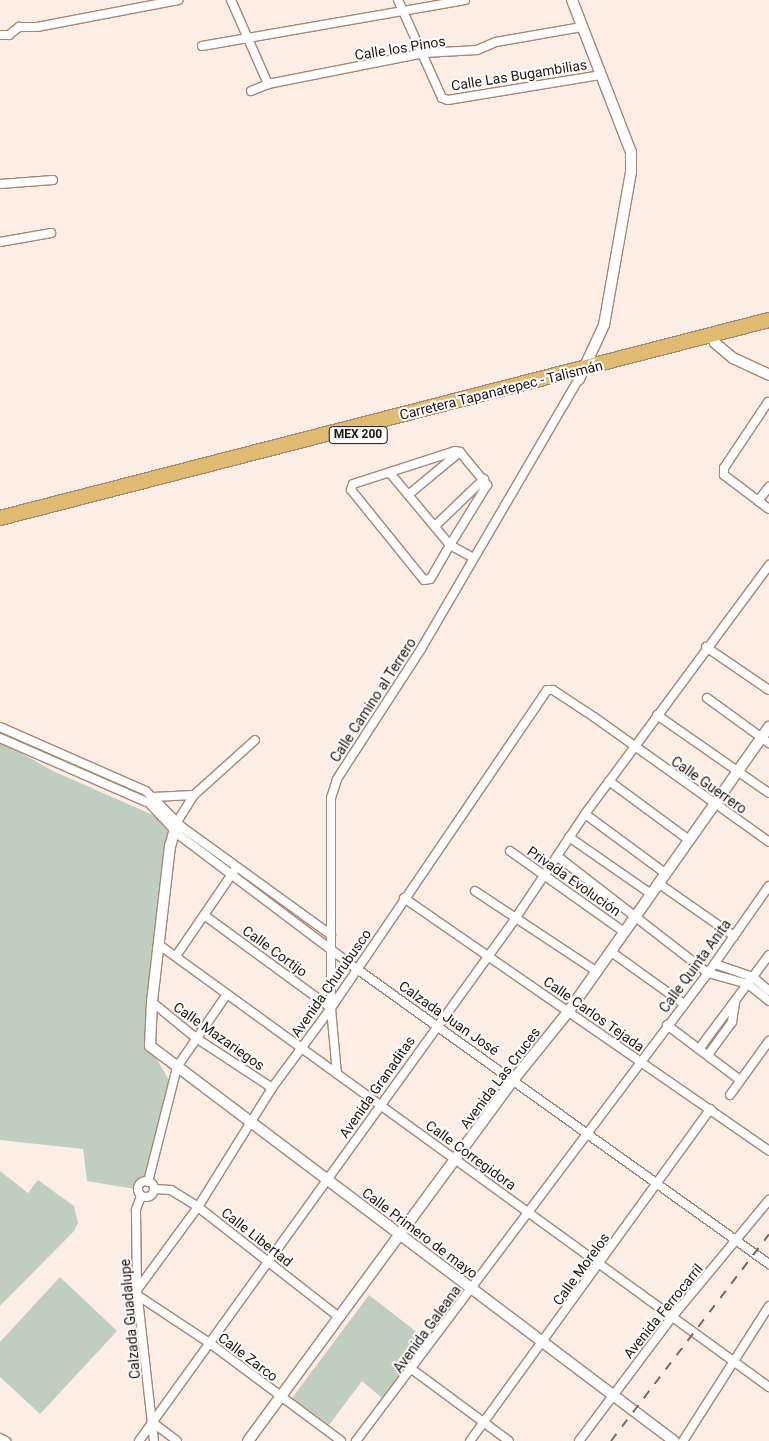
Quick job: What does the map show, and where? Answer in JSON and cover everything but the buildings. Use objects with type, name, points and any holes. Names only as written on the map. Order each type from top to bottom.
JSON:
[{"type":"highway","name":"Carretera Tapanatepec - Talismán","points":[[0,526],[581,374],[769,320]]},
{"type":"highway","name":"Carretera Tapanatepec - Talismán","points":[[0,518],[769,329]]},
{"type":"street","points":[[0,35],[10,35],[20,27],[36,27],[178,0]]},
{"type":"street","points":[[231,0],[268,84]]},
{"type":"street","points":[[398,0],[424,53]]},
{"type":"street","points":[[202,46],[246,37],[284,33],[402,9],[465,0]]},
{"type":"street","points":[[572,0],[631,152],[631,172],[604,325],[581,374]]},
{"type":"street","name":"Calle los Pinos","points":[[251,91],[268,84],[424,53],[477,50],[496,42],[582,27]]},
{"type":"street","name":"Calle Las Bugambilias","points":[[424,53],[442,98],[448,100],[600,75]]},
{"type":"street","points":[[0,184],[54,180]]},
{"type":"street","points":[[0,242],[51,233]]},
{"type":"street","points":[[715,343],[733,358],[769,375]]},
{"type":"street","name":"Calle Camino al Terrero","points":[[337,1074],[331,1008],[331,798],[337,779],[421,649],[581,374]]},
{"type":"street","points":[[768,402],[724,468],[724,475],[769,509]]},
{"type":"street","points":[[455,451],[460,452],[484,479],[486,488],[430,579],[424,580],[351,490],[353,484],[390,473],[455,451]]},
{"type":"street","points":[[408,495],[460,452]]},
{"type":"street","points":[[390,473],[450,545],[473,558]]},
{"type":"street","points":[[435,526],[484,479]]},
{"type":"street","points":[[758,502],[769,487]]},
{"type":"street","name":"Avenida Granaditas","points":[[139,1441],[211,1344],[379,1106],[515,919],[585,814],[706,647],[769,565]]},
{"type":"street","points":[[706,647],[769,690]]},
{"type":"street","name":"Calle Guerrero","points":[[547,690],[553,690],[769,842]]},
{"type":"street","name":"Avenida Churubusco","points":[[137,1292],[198,1207],[272,1088],[331,1008],[547,690]]},
{"type":"street","points":[[707,698],[765,741]]},
{"type":"street","points":[[657,715],[769,793]]},
{"type":"street","points":[[0,727],[151,800],[172,823],[239,866],[331,936]]},
{"type":"street","name":"Avenida Las Cruces","points":[[248,1441],[400,1237],[514,1079],[568,1012],[714,804],[765,741],[769,727]]},
{"type":"street","points":[[0,738],[151,800],[194,795]]},
{"type":"street","points":[[152,1002],[172,823],[194,795],[255,740]]},
{"type":"street","points":[[609,781],[689,840]]},
{"type":"street","points":[[585,814],[666,873]]},
{"type":"street","name":"Calzada Juan José","points":[[172,823],[231,875],[357,969],[514,1079],[586,1134],[738,1239],[769,1264]]},
{"type":"street","points":[[569,837],[651,894]]},
{"type":"street","name":"Privada Evolución","points":[[510,852],[624,932]]},
{"type":"street","points":[[557,856],[708,973],[750,981],[769,1001]]},
{"type":"street","points":[[176,956],[239,866]]},
{"type":"street","points":[[658,883],[734,936]]},
{"type":"street","name":"Calle Quinta Anita","points":[[640,1060],[715,964],[769,886]]},
{"type":"street","points":[[475,891],[596,972]]},
{"type":"street","name":"Calle Carlos Tejada","points":[[404,898],[488,954],[568,1012],[769,1151]]},
{"type":"street","name":"Calle Cortijo","points":[[204,914],[331,1008]]},
{"type":"street","name":"Calle Corregidora","points":[[158,944],[769,1387]]},
{"type":"street","points":[[610,951],[684,1004]]},
{"type":"street","points":[[700,1049],[769,955]]},
{"type":"street","points":[[715,964],[769,991]]},
{"type":"street","points":[[148,1182],[177,1067],[227,994]]},
{"type":"street","name":"Calle Mazariegos","points":[[152,1002],[196,1038],[272,1088]]},
{"type":"street","name":"Calle Primero de mayo","points":[[152,1002],[150,1046],[541,1344],[674,1441]]},
{"type":"street","points":[[708,1055],[732,1022],[735,1002]]},
{"type":"street","points":[[667,1025],[740,1080]]},
{"type":"street","points":[[730,1094],[769,1041]]},
{"type":"street","name":"Avenida Galeana","points":[[356,1441],[413,1370],[640,1060]]},
{"type":"street","name":"Calle Morelos","points":[[470,1441],[600,1264],[710,1109]]},
{"type":"street","points":[[148,1182],[154,1189],[150,1196],[141,1196],[139,1186],[148,1182]]},
{"type":"street","name":"Calle Libertad","points":[[154,1189],[170,1190],[198,1207],[339,1317]]},
{"type":"street","name":"Calzada Guadalupe","points":[[141,1196],[136,1210],[137,1292],[154,1441]]},
{"type":"street","name":"Avenida Ferrocarril","points":[[579,1441],[611,1395],[673,1316],[768,1203]]},
{"type":"street","name":"Calle Zarco","points":[[137,1292],[211,1344],[341,1441]]},
{"type":"street","points":[[683,1441],[732,1360],[769,1306]]},
{"type":"street","points":[[413,1370],[509,1441]]},
{"type":"street","points":[[152,1422],[177,1441]]},
{"type":"street","points":[[0,1438],[6,1441]]},
{"type":"green space","points":[[0,741],[53,771],[162,819],[175,840],[152,1051],[169,1080],[148,1177],[135,1189],[87,1181],[83,1149],[0,1140]]},
{"type":"green space","points":[[0,1171],[28,1193],[38,1180],[74,1206],[78,1223],[74,1231],[0,1306]]},
{"type":"green space","points":[[60,1277],[117,1331],[40,1414],[0,1377],[0,1342]]},
{"type":"green space","points":[[369,1295],[432,1344],[388,1403],[362,1381],[329,1425],[292,1398]]},
{"type":"railway","points":[[611,1441],[769,1234]]}]
